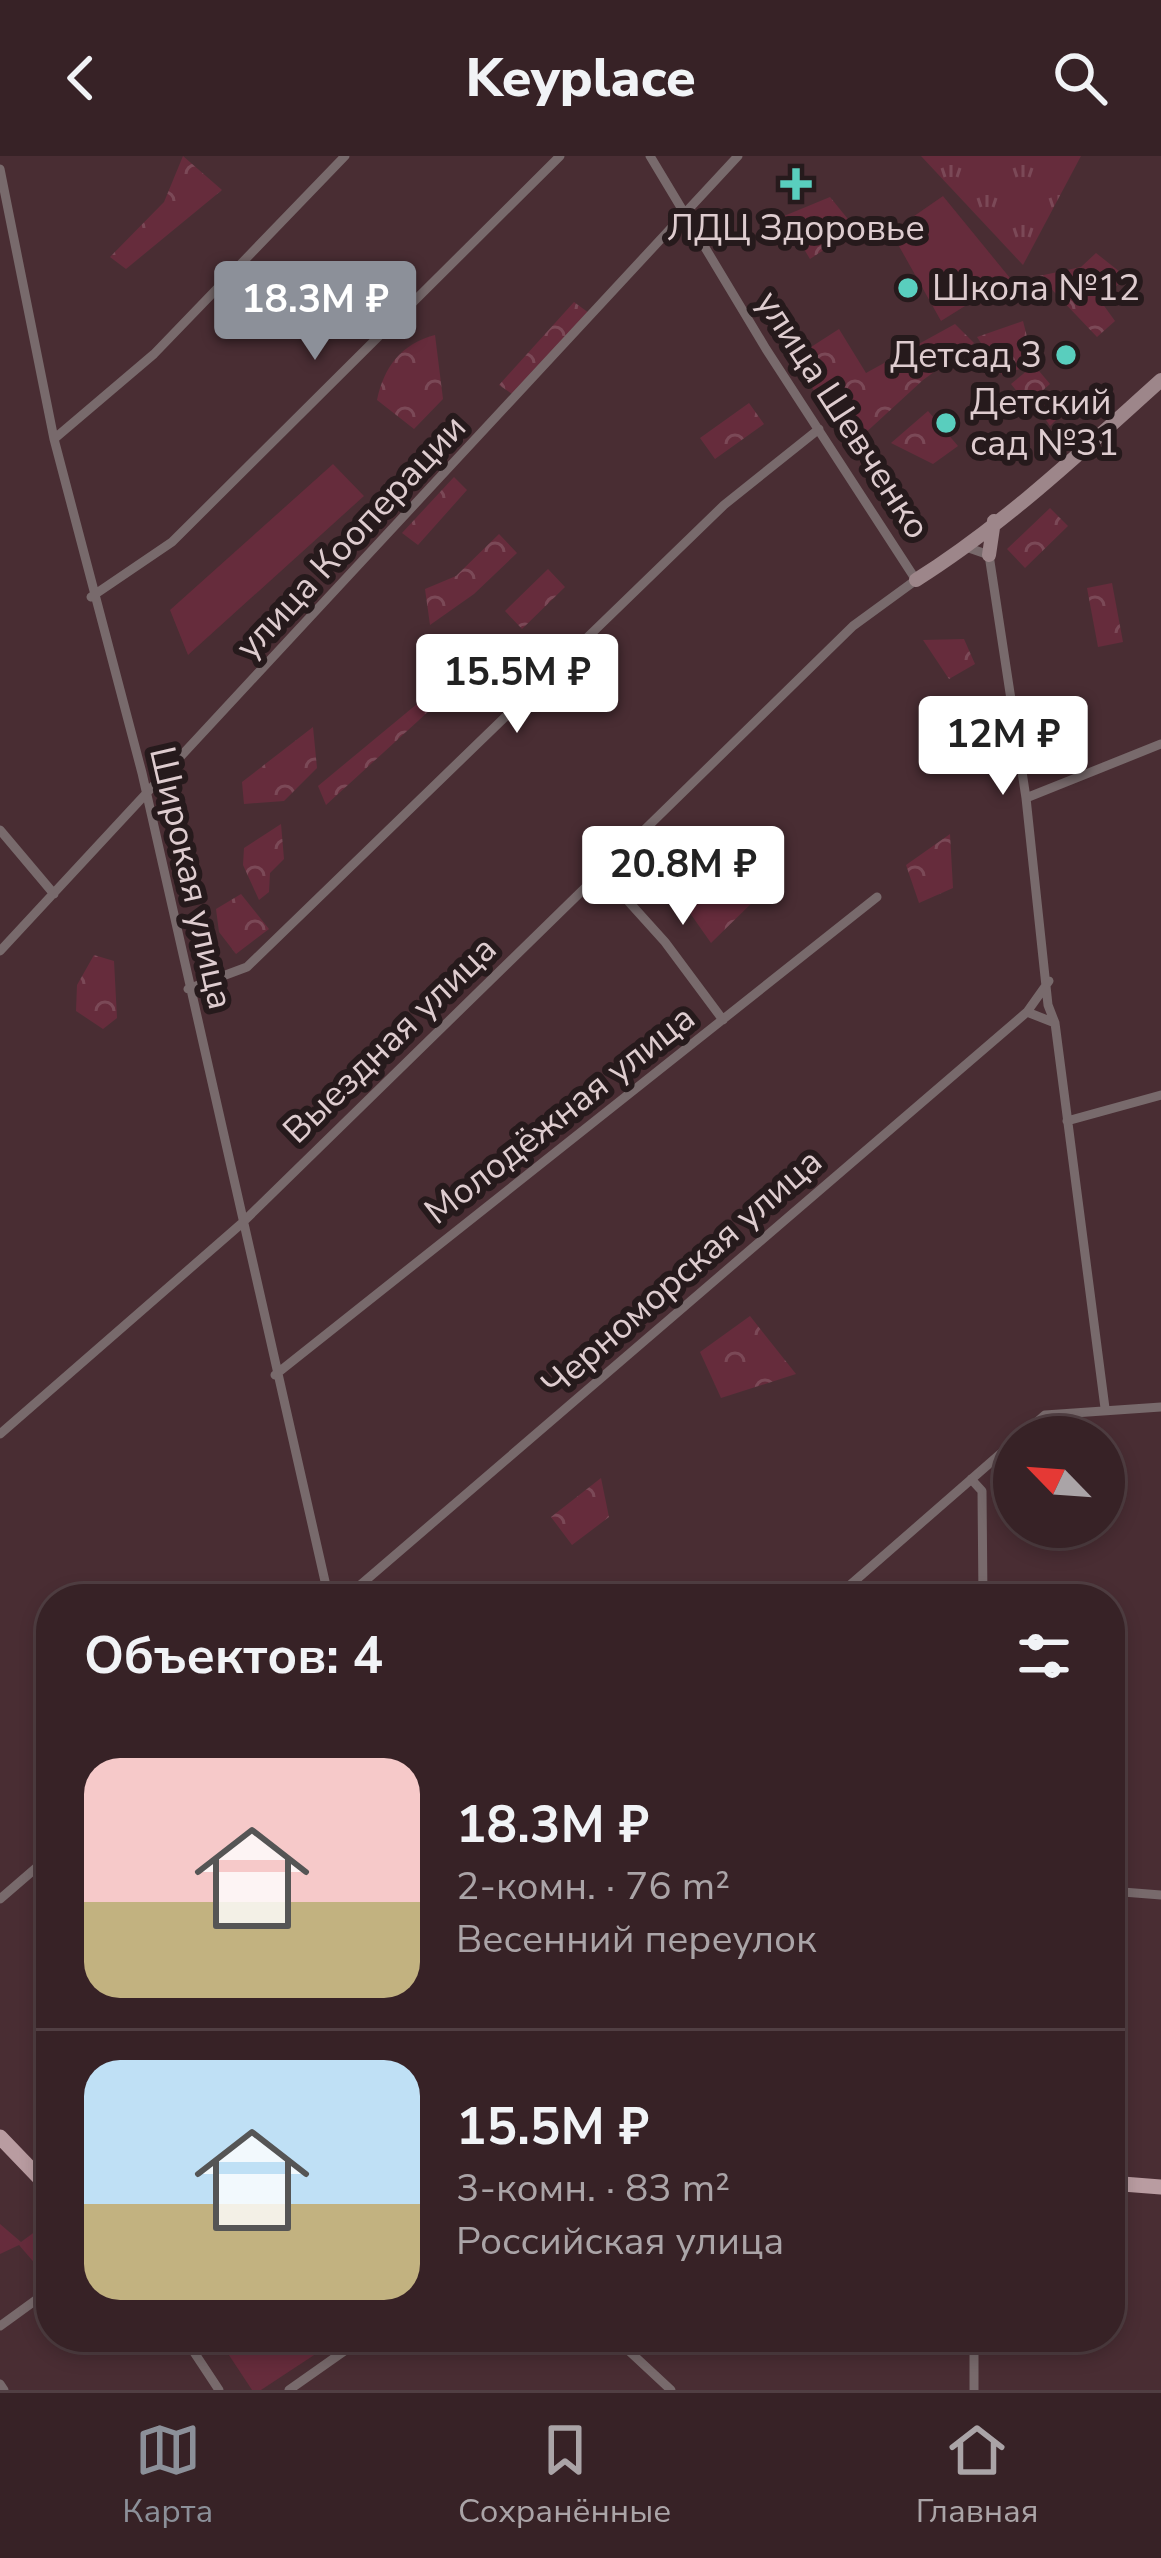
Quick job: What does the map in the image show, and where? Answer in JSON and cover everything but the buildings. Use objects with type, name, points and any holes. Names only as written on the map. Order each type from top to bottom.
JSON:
[{"type":"main road","points":[[0,2137],[36,2174]]},
{"type":"main road","points":[[1125,2184],[1161,2187]]},
{"type":"street","points":[[54,439],[154,354],[345,156]]},
{"type":"street","points":[[92,597],[172,542],[560,156]]},
{"type":"street","name":"улица Шевченко","points":[[650,156],[916,580]]},
{"type":"street","name":"улица Кооперации","points":[[0,952],[738,156]]},
{"type":"street","name":"Широкая улица","points":[[0,169],[54,439],[147,796],[324,1584]]},
{"type":"street","points":[[916,580],[967,548],[1161,380]]},
{"type":"street","points":[[188,989],[247,967],[690,537],[819,429]]},
{"type":"street","points":[[994,521],[989,555],[1105,1408]]},
{"type":"street","name":"улица Шевченко","points":[[967,548],[989,555]]},
{"type":"street","name":"Выездная улица","points":[[0,1435],[241,1224],[853,626],[916,580]]},
{"type":"street","points":[[1025,798],[1161,744]]},
{"type":"street","points":[[0,830],[54,894]]},
{"type":"street","points":[[601,871],[665,942],[723,1020]]},
{"type":"street","name":"Молодёжная улица","points":[[275,1375],[877,897]]},
{"type":"street","name":"Черноморская улица","points":[[361,1584],[1027,1012],[1049,981]]},
{"type":"street","points":[[1027,1012],[1055,1023]]},
{"type":"street","points":[[1067,1121],[1161,1095]]},
{"type":"street","points":[[1044,1416],[1161,1406]]},
{"type":"street","points":[[851,1584],[993,1461]]},
{"type":"street","points":[[971,1480],[982,1491],[983,1584]]},
{"type":"street","points":[[0,1899],[36,1868]]},
{"type":"street","points":[[1125,1892],[1161,1895]]},
{"type":"street","points":[[0,2326],[36,2300]]},
{"type":"street","points":[[194,2352],[219,2390]]},
{"type":"street","points":[[289,2390],[343,2352]]},
{"type":"street","points":[[630,2352],[671,2390]]},
{"type":"street","points":[[974,2352],[974,2390]]},
{"type":"green space","points":[[183,156],[222,190],[126,269],[110,257],[164,202]]},
{"type":"green space","points":[[921,156],[1081,156],[1023,265]]},
{"type":"green space","points":[[943,196],[1010,278],[941,321],[891,232]]},
{"type":"green space","points":[[830,197],[856,229],[810,259],[784,216]]},
{"type":"green space","points":[[1096,253],[1125,276],[1102,303],[1115,321],[1097,337],[1039,276],[1081,267]]},
{"type":"green space","points":[[574,302],[589,313],[515,396],[499,385]]},
{"type":"green space","points":[[1023,321],[1034,364],[1002,375],[977,337]]},
{"type":"green space","points":[[955,324],[974,343],[923,380],[849,448],[794,358],[839,329],[866,373]]},
{"type":"green space","points":[[435,335],[443,399],[414,429],[377,400],[396,358]]},
{"type":"green space","points":[[1034,365],[1050,384],[1034,398],[1062,395],[1071,405],[1050,426],[1032,399],[1026,403],[1011,384]]},
{"type":"green space","points":[[749,403],[764,424],[715,459],[700,438]]},
{"type":"green space","points":[[928,411],[958,446],[933,464],[891,443]]},
{"type":"green space","points":[[333,464],[364,496],[188,655],[170,610]]},
{"type":"green space","points":[[454,477],[467,490],[418,545],[402,533]]},
{"type":"green space","points":[[1050,508],[1068,526],[1025,568],[1007,549]]},
{"type":"green space","points":[[499,534],[517,553],[474,594],[430,625],[425,589],[456,576]]},
{"type":"green space","points":[[548,569],[565,587],[522,629],[505,611]]},
{"type":"green space","points":[[1112,583],[1123,642],[1098,647],[1087,588]]},
{"type":"green space","points":[[964,639],[975,664],[949,679],[923,640]]},
{"type":"green space","points":[[423,699],[441,700],[326,805],[318,786]]},
{"type":"green space","points":[[313,727],[317,768],[284,801],[244,804],[242,782]]},
{"type":"green space","points":[[281,824],[284,859],[270,873],[269,892],[259,900],[243,865],[244,848]]},
{"type":"green space","points":[[950,834],[953,888],[919,903],[906,865]]},
{"type":"green space","points":[[719,838],[769,886],[711,943],[671,886]]},
{"type":"green space","points":[[241,894],[269,929],[236,954],[219,932],[216,909]]},
{"type":"green space","points":[[94,955],[114,961],[117,1018],[103,1029],[76,1011],[77,985]]},
{"type":"green space","points":[[750,1316],[796,1374],[721,1398],[700,1352]]},
{"type":"green space","points":[[601,1478],[609,1517],[572,1545],[551,1517]]},
{"type":"green space","points":[[0,2224],[21,2242],[36,2231],[36,2265],[19,2245],[0,2254]]},
{"type":"green space","points":[[227,2352],[319,2352],[261,2390],[252,2390]]},
{"type":"place","name":"ЛДЦ Здоровье","points":[[796,184]]},
{"type":"place","name":"Школа №12","points":[[908,288]]},
{"type":"place","name":"Детсад 3","points":[[1066,355]]},
{"type":"place","name":"Детский сад №31","points":[[946,423]]}]
